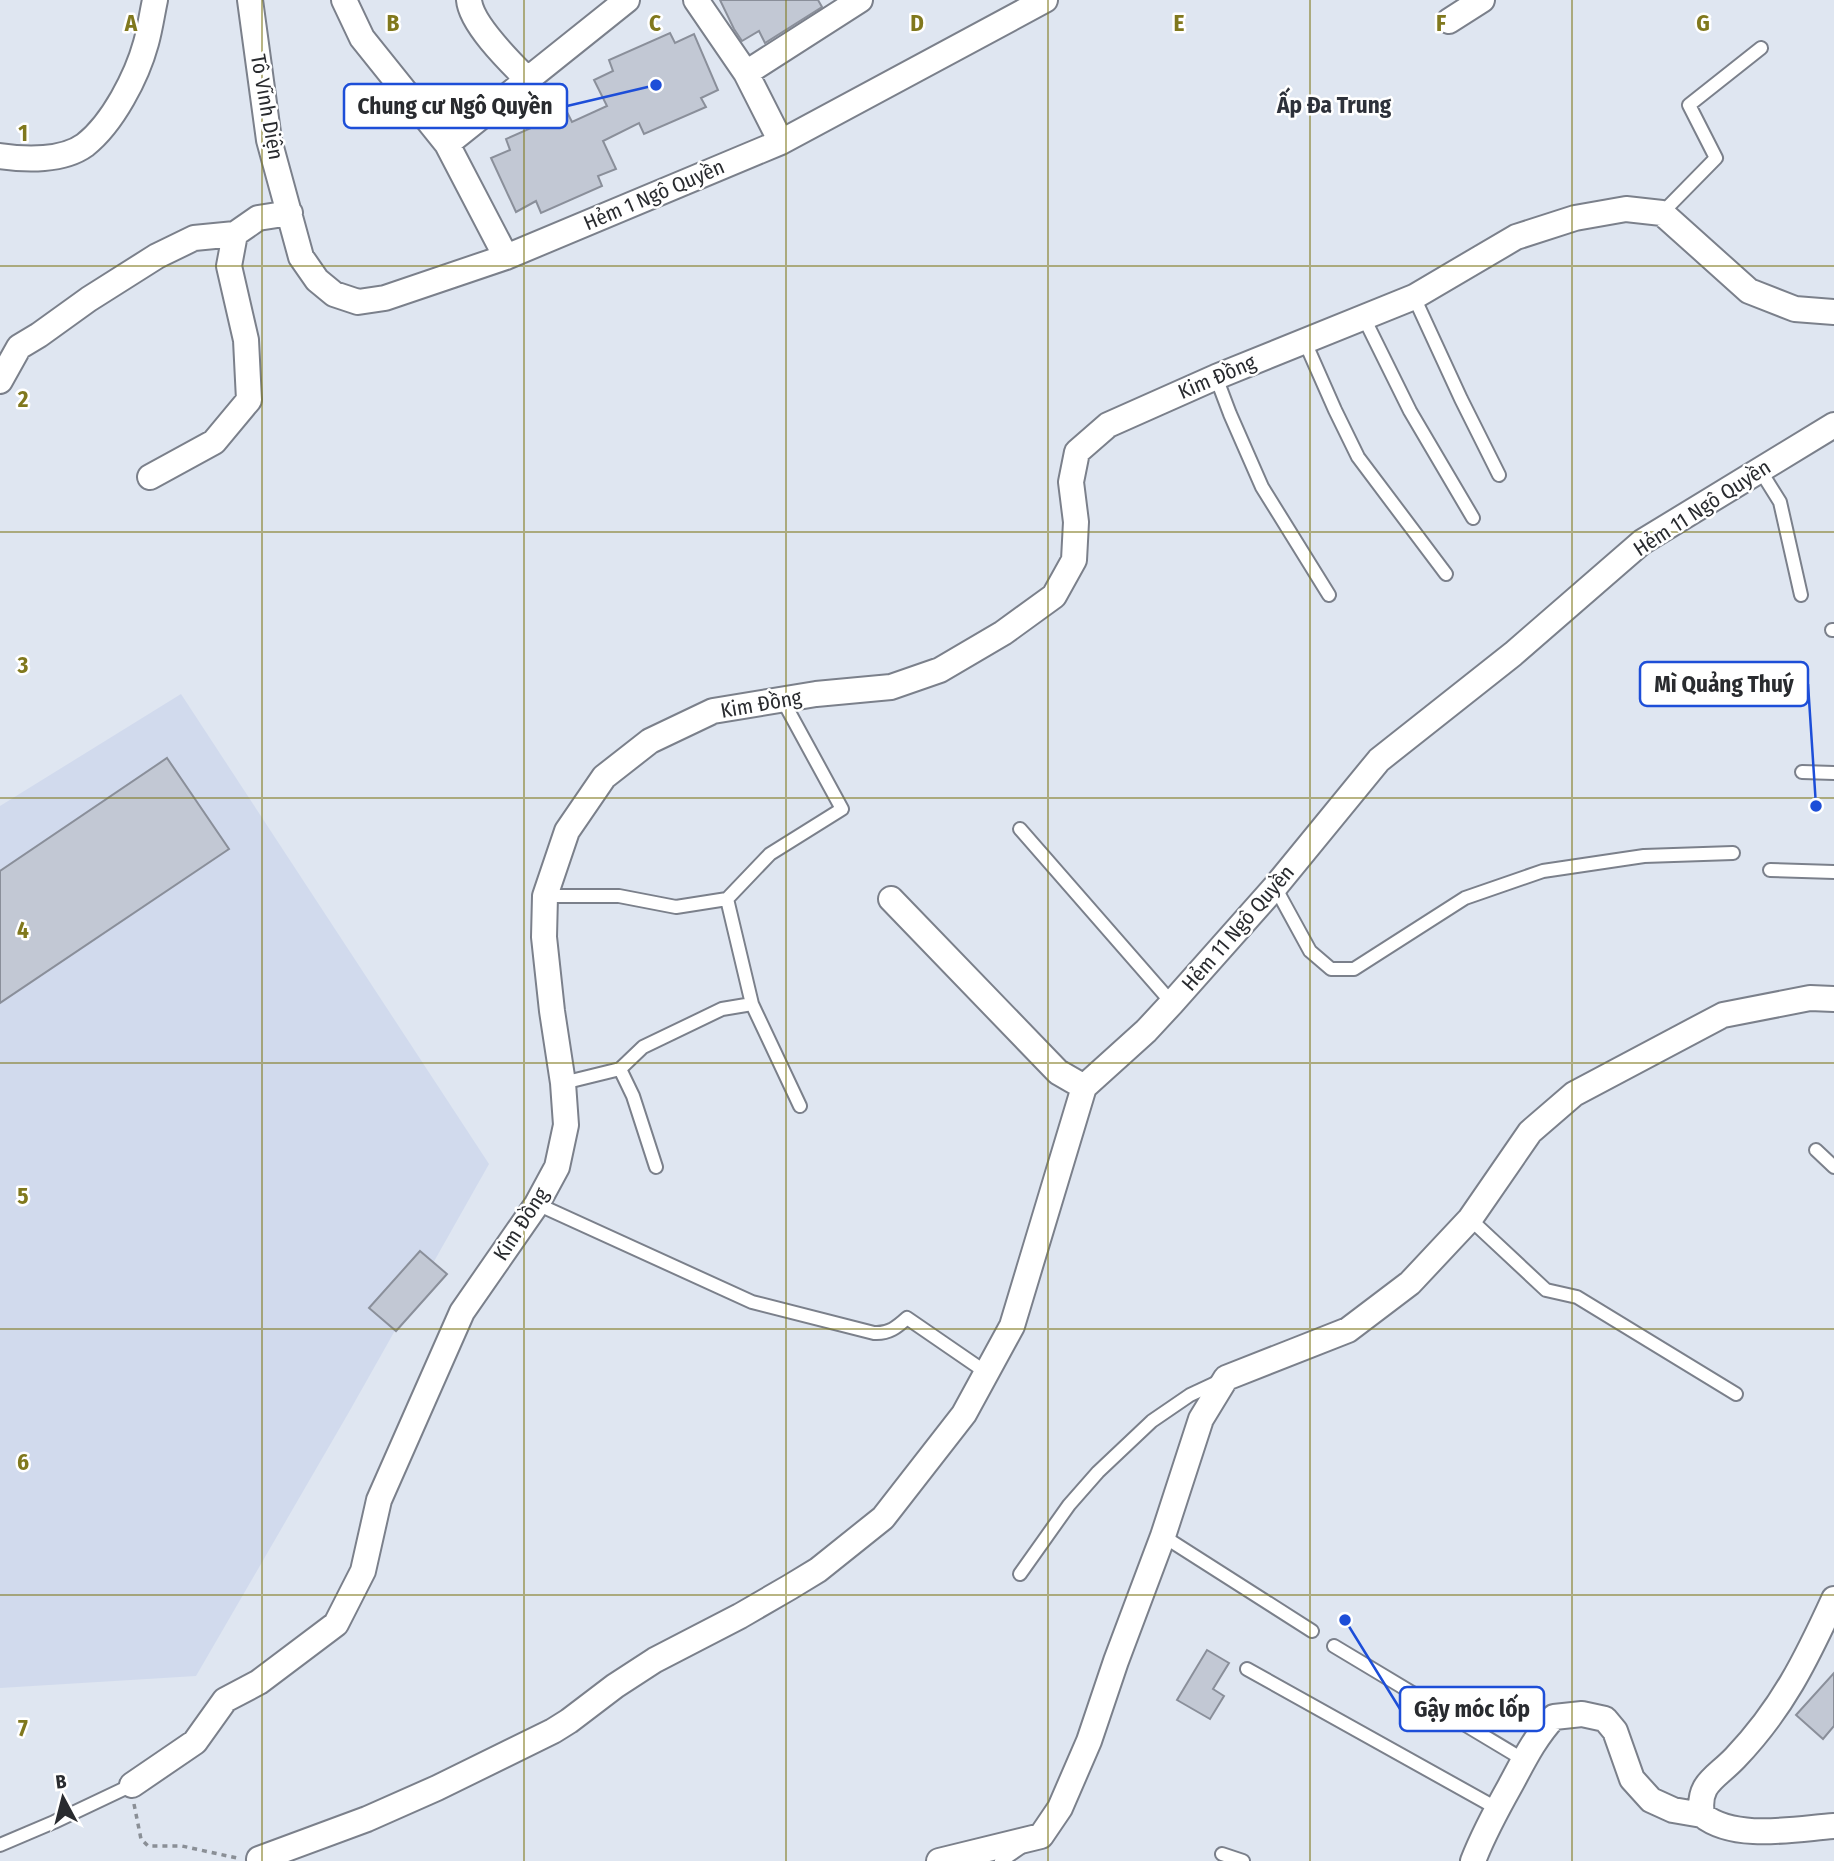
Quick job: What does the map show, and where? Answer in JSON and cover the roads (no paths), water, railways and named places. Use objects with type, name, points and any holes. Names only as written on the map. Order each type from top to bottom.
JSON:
[{"type":"street","points":[[0,156],[24,159],[67,153],[83,146],[102,128],[134,77],[146,43],[155,0]]},
{"type":"street","name":"Tô Vĩnh Diện","points":[[250,0],[269,140],[289,213]]},
{"type":"street","points":[[344,0],[362,37],[447,145],[506,257]]},
{"type":"street","points":[[469,0],[470,7],[486,32],[527,79]]},
{"type":"street","points":[[447,145],[627,0]]},
{"type":"street","points":[[696,0],[746,73],[781,142]]},
{"type":"street","points":[[746,73],[860,0]]},
{"type":"street","name":"Hẻm 1 Ngô Quyền","points":[[289,213],[301,257],[317,280],[334,294],[358,302],[384,298],[506,257],[781,142],[1045,0]]},
{"type":"street","points":[[1450,21],[1482,0]]},
{"type":"street","name":"Kim Đồng","points":[[132,1785],[195,1742],[225,1700],[259,1682],[336,1624],[363,1571],[379,1500],[462,1312],[537,1204],[556,1167],[566,1125],[544,937],[545,896],[567,831],[604,777],[650,741],[713,711],[782,699],[891,687],[940,670],[1003,633],[1054,596],[1074,560],[1076,522],[1071,482],[1077,452],[1108,425],[1216,377],[1414,297],[1516,237],[1575,218],[1626,209],[1662,213]]},
{"type":"street","points":[[0,381],[19,348],[157,256],[194,238],[235,234],[258,218],[289,213]]},
{"type":"street","points":[[1662,213],[1749,291],[1795,309],[1834,312]]},
{"type":"street","points":[[150,477],[214,442],[249,400],[246,340],[229,266],[235,234]]},
{"type":"street","name":"Hẻm 11 Ngô Quyền","points":[[1084,1087],[1146,1031],[1172,1003],[1275,887],[1378,760],[1513,654],[1642,542],[1834,425]]},
{"type":"street","points":[[259,1859],[367,1819],[553,1731],[655,1660],[740,1616],[818,1570],[883,1518],[964,1414],[1012,1326],[1084,1087],[1058,1072],[891,899]]},
{"type":"street","points":[[939,1861],[1041,1836],[1060,1808],[1089,1741],[1202,1419],[1226,1378],[1348,1330],[1410,1283],[1470,1219],[1530,1132],[1574,1094],[1723,1015],[1810,998],[1834,999]]},
{"type":"street","points":[[1702,1815],[1700,1800],[1706,1785],[1768,1721],[1808,1655],[1834,1599]]},
{"type":"street","points":[[1473,1861],[1482,1837],[1541,1731],[1555,1717],[1582,1714],[1605,1718],[1615,1731],[1632,1779],[1651,1800],[1673,1810],[1702,1815],[1713,1824],[1731,1829],[1754,1831],[1834,1826]]},
{"type":"lane","points":[[1662,213],[1716,158],[1689,105],[1761,48]]},
{"type":"lane","points":[[1414,297],[1499,475]]},
{"type":"lane","points":[[1364,318],[1410,411],[1473,519]]},
{"type":"lane","points":[[1305,342],[1358,457],[1446,574]]},
{"type":"lane","points":[[1216,377],[1262,487],[1329,595]]},
{"type":"lane","points":[[1760,470],[1780,502],[1801,595]]},
{"type":"lane","points":[[545,896],[619,896],[676,906],[727,899],[770,855],[842,808],[782,699]]},
{"type":"lane","points":[[1802,772],[1834,772]]},
{"type":"lane","points":[[1020,828],[1172,1003]]},
{"type":"lane","points":[[1275,887],[1310,951],[1331,969],[1354,969],[1465,898],[1543,872],[1644,856],[1733,853]]},
{"type":"lane","points":[[1770,870],[1834,872]]},
{"type":"lane","points":[[727,899],[752,1004],[800,1106]]},
{"type":"lane","points":[[563,1083],[620,1069],[643,1047],[722,1009],[752,1004]]},
{"type":"lane","points":[[620,1069],[633,1096],[656,1167]]},
{"type":"lane","points":[[1816,1150],[1834,1167]]},
{"type":"lane","points":[[537,1204],[752,1302],[874,1333],[893,1330],[907,1318],[986,1373]]},
{"type":"lane","points":[[1470,1219],[1546,1290],[1577,1297],[1736,1394]]},
{"type":"lane","points":[[1020,1574],[1069,1505],[1098,1472],[1152,1421],[1190,1395],[1226,1378]]},
{"type":"lane","points":[[1163,1536],[1312,1631]]},
{"type":"lane","points":[[1334,1646],[1524,1760]]},
{"type":"lane","points":[[1247,1669],[1497,1809]]},
{"type":"lane","points":[[0,1845],[132,1785]]},
{"type":"lane","points":[[1001,1861],[1041,1836]]},
{"type":"lane","points":[[1222,1854],[1243,1861]]},
{"type":"place","name":"Chung cư Ngô Quyền","points":[[656,85]]},
{"type":"place","name":"Mì Quảng Thuý","points":[[1816,806]]},
{"type":"place","name":"Gậy móc lốp","points":[[1345,1620]]},
{"type":"district","name":"Ấp Đa Trung","points":[[1334,105]]}]
